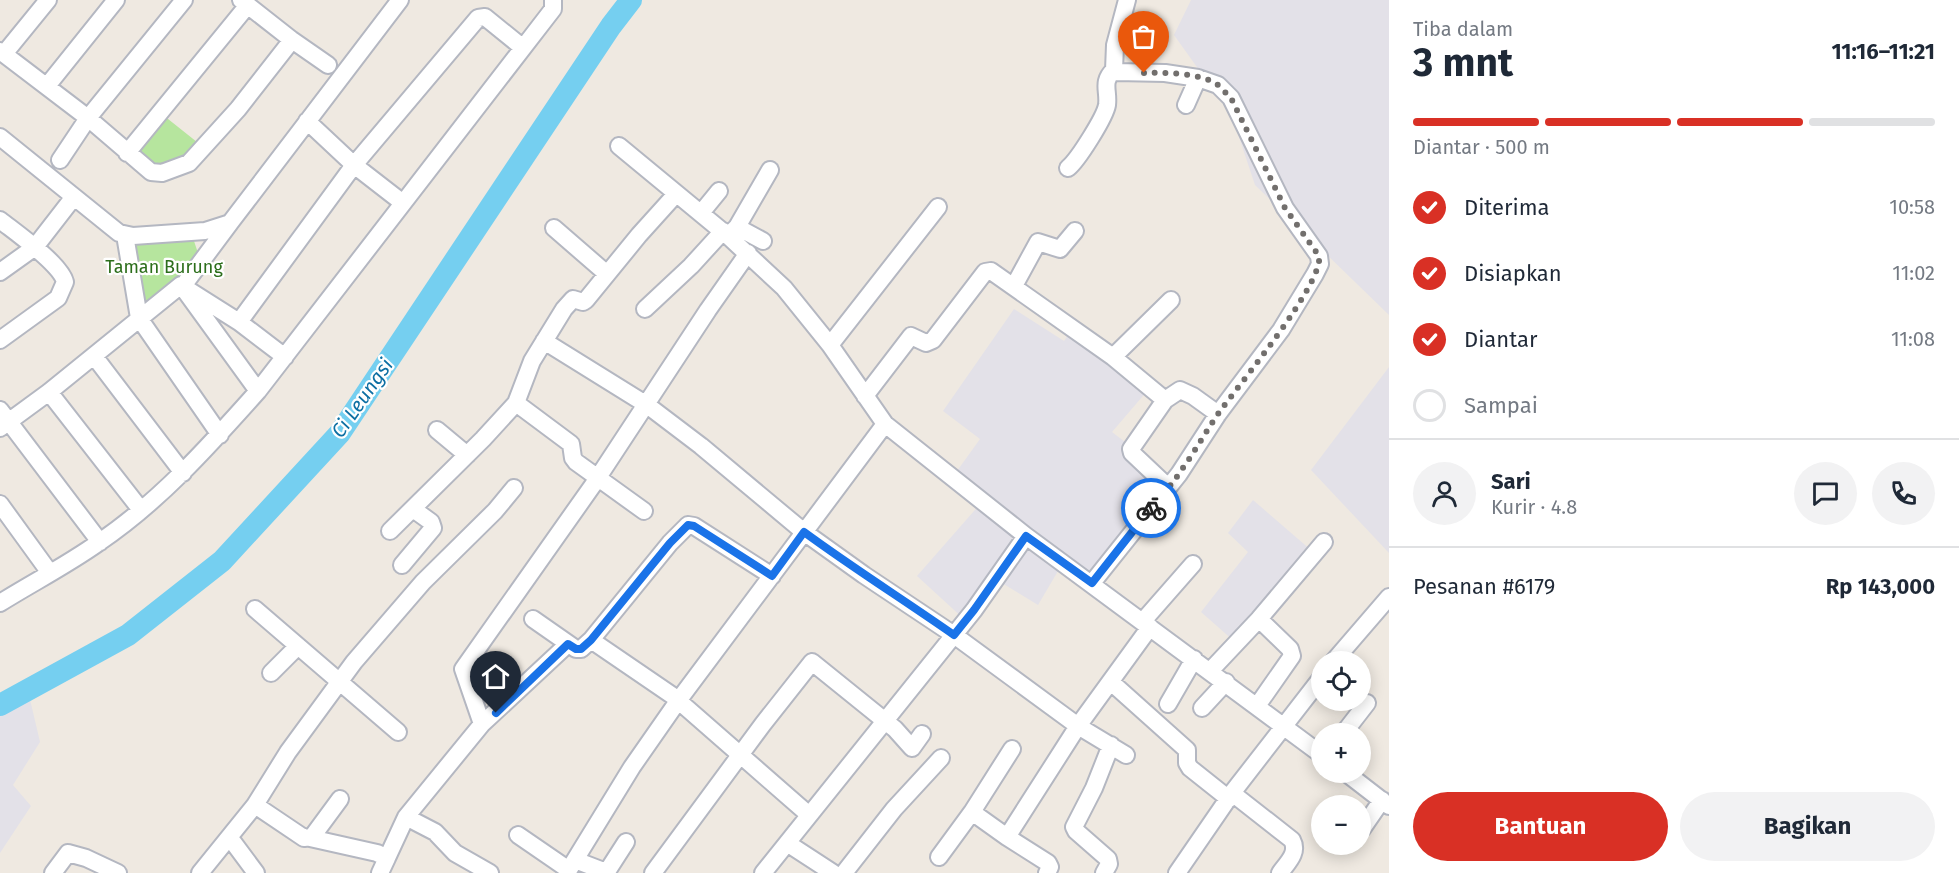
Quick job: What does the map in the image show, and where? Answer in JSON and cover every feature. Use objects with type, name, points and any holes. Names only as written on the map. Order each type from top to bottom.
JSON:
[{"type":"street","points":[[48,0],[2,53],[88,118],[127,153],[154,173],[162,173],[189,163],[238,109],[292,40]]},
{"type":"street","points":[[47,86],[116,0]]},
{"type":"street","points":[[60,160],[88,118],[184,0]]},
{"type":"street","points":[[100,543],[3,420],[49,392],[182,286],[400,0]]},
{"type":"street","points":[[1,600],[100,543],[183,473],[220,435],[285,357],[553,9],[553,0]]},
{"type":"street","points":[[1068,168],[1080,156],[1106,109],[1107,84],[1114,70],[1115,45],[1127,0]]},
{"type":"street","points":[[127,153],[244,3],[328,65]]},
{"type":"street","points":[[239,322],[354,165],[478,18],[485,17],[522,47]]},
{"type":"street","points":[[1092,583],[1179,474],[1218,414],[1300,301],[1320,260],[1285,208],[1231,98],[1218,85],[1198,78],[1165,73],[1116,72],[1114,70]]},
{"type":"street","points":[[1186,105],[1198,78]]},
{"type":"street","points":[[307,122],[354,165],[403,203]]},
{"type":"street","points":[[0,137],[119,233],[126,235],[205,231],[230,223]]},
{"type":"street","points":[[619,146],[701,213],[730,231],[763,241]]},
{"type":"street","points":[[645,309],[730,231],[770,170]]},
{"type":"street","points":[[701,213],[719,191]]},
{"type":"street","points":[[390,531],[516,403],[525,376],[544,341],[570,302],[573,299],[583,302],[586,300],[676,194]]},
{"type":"street","points":[[0,272],[34,247],[73,198]]},
{"type":"street","points":[[830,345],[938,207]]},
{"type":"street","points":[[0,220],[62,273],[65,282],[58,298],[0,340]]},
{"type":"street","points":[[554,228],[607,274]]},
{"type":"street","points":[[730,231],[748,253],[784,288],[830,345],[885,424],[1026,536],[1311,747]]},
{"type":"street","points":[[1014,286],[1038,242],[1060,249],[1075,231]]},
{"type":"street","points":[[126,235],[139,318],[220,435]]},
{"type":"street","points":[[482,724],[463,669],[598,478],[748,253]]},
{"type":"street","points":[[865,396],[911,336],[926,343],[934,339],[985,272],[993,271],[1113,357],[1165,400]]},
{"type":"street","points":[[182,286],[239,322],[285,357]]},
{"type":"street","points":[[182,286],[258,391]]},
{"type":"street","points":[[1113,357],[1171,300]]},
{"type":"street","points":[[544,341],[647,405],[701,446],[804,532],[954,635],[1078,726],[1126,755]]},
{"type":"street","points":[[94,356],[183,473]]},
{"type":"street","points":[[1168,488],[1130,450],[1165,400],[1180,390],[1184,390],[1218,414]]},
{"type":"street","points":[[49,392],[141,510]]},
{"type":"street","points":[[516,403],[571,444],[574,461],[644,511]]},
{"type":"street","points":[[570,867],[632,767],[678,701],[885,424]]},
{"type":"street","points":[[437,430],[467,455]]},
{"type":"street","points":[[200,873],[255,805],[288,752],[359,656],[423,582],[495,511],[514,488]]},
{"type":"street","points":[[0,504],[50,573]]},
{"type":"street","points":[[402,565],[433,528],[431,522],[414,509]]},
{"type":"street","points":[[533,619],[576,649],[581,649],[591,640],[670,543],[688,525],[694,526],[772,576]]},
{"type":"street","points":[[763,873],[808,814],[895,722],[954,635],[1026,536]]},
{"type":"street","points":[[1210,671],[1259,619],[1324,542]]},
{"type":"street","points":[[1007,837],[1078,726],[1111,682],[1146,624],[1193,564]]},
{"type":"street","points":[[1342,651],[1389,597]]},
{"type":"street","points":[[255,609],[398,732]]},
{"type":"street","points":[[1257,706],[1292,656],[1290,649],[1259,619]]},
{"type":"street","points":[[591,640],[678,701],[741,753],[808,814]]},
{"type":"street","points":[[383,866],[406,817],[482,724],[568,644]]},
{"type":"street","points":[[272,673],[298,646]]},
{"type":"street","points":[[1168,704],[1194,659]]},
{"type":"street","points":[[653,873],[741,753],[812,662],[895,722],[917,741],[928,770]]},
{"type":"street","points":[[1111,682],[1188,752],[1187,763],[1190,768],[1292,840],[1295,851],[1280,873]]},
{"type":"street","points":[[1202,708],[1226,682]]},
{"type":"street","points":[[1183,871],[1231,796],[1311,691]]},
{"type":"street","points":[[1352,723],[1361,711]]},
{"type":"street","points":[[1104,873],[1109,864],[1108,859],[1074,827],[1094,788],[1111,745]]},
{"type":"street","points":[[939,856],[972,812],[1012,749]]},
{"type":"street","points":[[844,873],[874,833],[941,758]]},
{"type":"street","points":[[1359,783],[1385,803],[1371,819]]},
{"type":"street","points":[[310,838],[340,799]]},
{"type":"street","points":[[255,805],[304,838],[377,853],[383,866]]},
{"type":"street","points":[[972,812],[1048,863],[1050,867],[1047,873]]},
{"type":"street","points":[[406,817],[435,832],[455,853],[490,873]]},
{"type":"street","points":[[518,835],[570,867],[602,870],[608,870],[626,842]]},
{"type":"street","points":[[230,838],[256,873]]},
{"type":"street","points":[[787,843],[832,873]]},
{"type":"street","points":[[54,873],[68,853],[86,858],[118,873]]},
{"type":"shaded area","points":[[1191,0],[1389,0],[1389,315],[1255,185],[1232,116],[1174,35]]},
{"type":"shaded area","points":[[1014,309],[1064,341],[1073,328],[1148,390],[1112,432],[1171,477],[1087,591],[1058,571],[1038,605],[997,580],[965,620],[917,576],[981,503],[952,478],[980,439],[943,411]]},
{"type":"shaded area","points":[[1389,367],[1389,553],[1311,470]]},
{"type":"shaded area","points":[[1253,500],[1319,557],[1243,649],[1201,612],[1248,552],[1228,533]]},
{"type":"shaded area","points":[[28,691],[40,742],[13,785],[31,806],[0,853],[0,704]]},
{"type":"green space","points":[[163,115],[207,150],[193,169],[148,180],[127,162]]},
{"type":"green space","name":"Taman Burung","points":[[192,235],[203,268],[138,323],[132,244]]},
{"type":"waterway","name":"Ci Leungsi","points":[[0,705],[128,635],[222,561],[340,433],[611,26],[631,0]]},
{"type":"way so far","points":[[1144,73],[1165,73],[1198,78],[1218,85],[1231,98],[1285,208],[1320,260],[1300,301],[1281,330],[1218,414],[1179,474],[1151,508]]},
{"type":"route","points":[[496,713],[568,644],[579,650],[591,640],[670,543],[688,525],[694,526],[772,576],[804,532],[954,635],[1026,536],[1092,583],[1151,508]]}]
